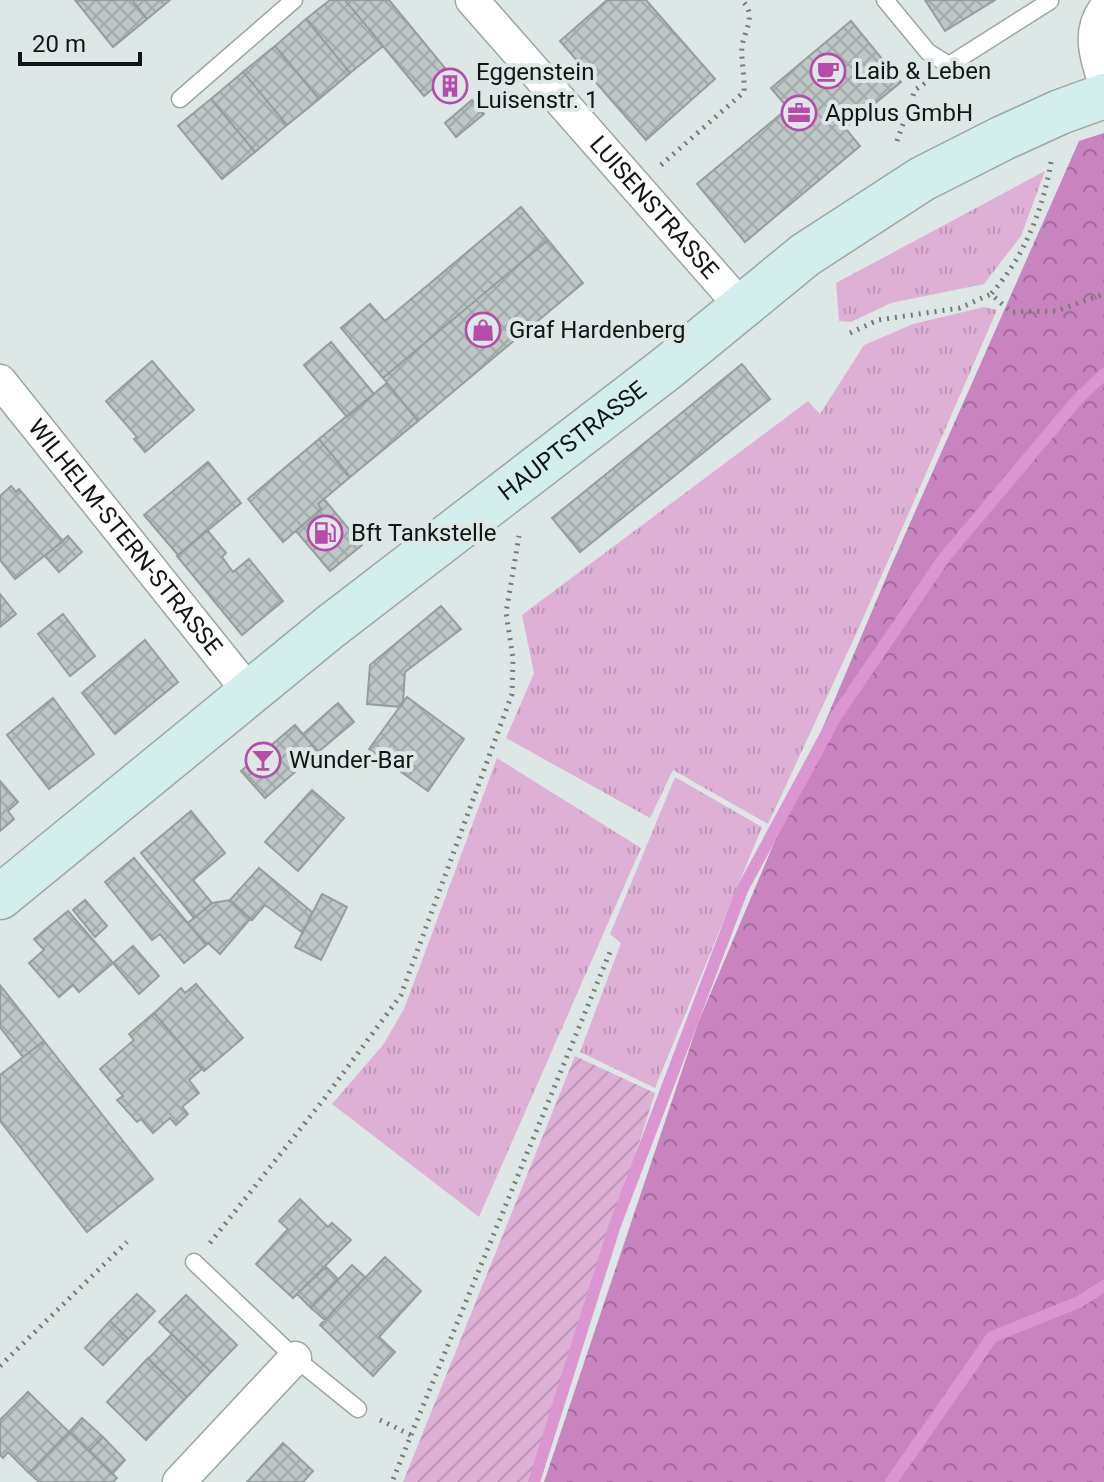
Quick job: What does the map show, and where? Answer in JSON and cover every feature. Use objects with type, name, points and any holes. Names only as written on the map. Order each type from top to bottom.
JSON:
[{"type":"street","name":"LUISENSTRASSE","points":[[472,0],[741,306]]},
{"type":"street","points":[[1104,10],[1097,20],[1093,49],[1104,81]]},
{"type":"street","name":"HAUPTSTRASSE","points":[[0,897],[409,565],[667,368],[805,255],[922,179],[1060,112],[1104,96]]},
{"type":"street","name":"WILHELM-STERN-STRASSE","points":[[0,381],[250,693]]},
{"type":"street","points":[[179,1482],[295,1358]]},
{"type":"lane","points":[[180,99],[294,0]]},
{"type":"lane","points":[[885,0],[928,52],[949,65],[1050,1]]},
{"type":"lane","points":[[194,1262],[295,1358],[358,1409]]},
{"type":"path","points":[[637,187],[744,92],[746,73],[742,46],[750,26],[747,5],[741,0]]},
{"type":"path","points":[[897,141],[915,90],[949,65]]},
{"type":"path","points":[[850,333],[878,320],[960,308],[991,294],[1015,263],[1046,193],[1060,112]]},
{"type":"path","points":[[991,294],[1011,312],[1056,311],[1104,294]]},
{"type":"path","points":[[194,1262],[324,1099],[401,995],[512,694],[513,658],[506,613],[519,536]]},
{"type":"path","points":[[392,1482],[610,952]]},
{"type":"path","points":[[0,1366],[127,1242]]},
{"type":"path","points":[[358,1409],[411,1435]]},
{"type":"green space","points":[[1104,133],[1104,1482],[544,1482],[698,1023],[891,566],[1079,141]]},
{"type":"green space","points":[[1045,171],[1021,236],[984,284],[891,303],[851,322],[839,321],[836,283]]},
{"type":"green space","points":[[984,307],[997,310],[858,630],[768,824],[673,770],[650,818],[506,738],[534,673],[522,615],[808,401],[820,414],[864,345],[913,324]]},
{"type":"green space","points":[[497,758],[641,848],[479,1217],[332,1104],[383,1045],[404,1009]]},
{"type":"green space","points":[[675,777],[762,827],[655,1088],[580,1052],[621,943],[610,934]]},
{"type":"green space","points":[[575,1056],[655,1093],[531,1482],[403,1482]]},
{"type":"building","points":[[75,0],[132,0],[147,19],[113,47]]},
{"type":"building","points":[[132,0],[170,0],[147,19]]},
{"type":"building","points":[[330,0],[345,0],[383,46],[350,73],[306,19]]},
{"type":"building","points":[[345,0],[389,0],[450,74],[424,96]]},
{"type":"building","points":[[607,0],[646,0],[715,79],[646,140],[560,41]]},
{"type":"building","points":[[925,0],[995,0],[945,31]]},
{"type":"building","points":[[306,19],[350,73],[319,99],[275,46]]},
{"type":"building","points":[[851,21],[901,82],[845,128],[860,146],[745,242],[697,184],[788,108],[771,88]]},
{"type":"building","points":[[275,46],[319,99],[287,125],[243,72]]},
{"type":"building","points":[[243,72],[287,125],[255,152],[211,99]]},
{"type":"building","name":"Eggenstein Luisenstr. 1","points":[[450,74],[461,88],[450,98],[439,84]]},
{"type":"building","points":[[211,99],[255,152],[222,179],[178,126]]},
{"type":"building","points":[[472,100],[484,114],[456,137],[445,123]]},
{"type":"building","points":[[521,207],[548,240],[383,378],[341,328],[370,304],[385,321]]},
{"type":"building","name":"Graf Hardenberg","points":[[548,240],[583,283],[418,421],[383,378]]},
{"type":"building","points":[[331,342],[374,394],[347,417],[304,365]]},
{"type":"building","points":[[152,361],[194,410],[145,452],[134,439],[137,437],[106,401]]},
{"type":"building","points":[[742,364],[770,399],[580,552],[552,518]]},
{"type":"building","points":[[387,383],[418,421],[350,477],[319,439]]},
{"type":"building","points":[[319,439],[350,477],[318,504],[321,509],[283,542],[248,499]]},
{"type":"building","points":[[208,462],[241,503],[178,555],[144,515]]},
{"type":"building","points":[[11,486],[16,492],[19,489],[63,541],[15,579],[0,560],[0,496]]},
{"type":"building","name":"Bft Tankstelle","points":[[324,499],[362,545],[330,571],[296,531],[321,509],[318,504]]},
{"type":"building","points":[[207,530],[226,553],[222,557],[233,572],[249,559],[283,601],[242,635],[177,556]]},
{"type":"building","points":[[68,536],[82,552],[59,572],[45,556]]},
{"type":"building","points":[[0,594],[16,614],[0,627]]},
{"type":"building","points":[[441,606],[461,629],[405,672],[403,703],[400,707],[367,704],[370,665]]},
{"type":"building","points":[[63,614],[95,656],[70,676],[38,634]]},
{"type":"building","points":[[145,640],[178,682],[115,734],[82,693]]},
{"type":"building","points":[[407,697],[464,739],[428,791],[369,749]]},
{"type":"building","points":[[53,698],[94,754],[49,789],[7,735]]},
{"type":"building","points":[[338,703],[354,722],[318,752],[303,734]]},
{"type":"building","points":[[295,725],[318,752],[265,798],[241,771]]},
{"type":"building","points":[[0,781],[18,802],[8,811],[14,819],[0,831]]},
{"type":"building","points":[[312,790],[344,818],[298,871],[265,842]]},
{"type":"building","points":[[191,811],[225,853],[193,880],[212,903],[194,918],[141,853]]},
{"type":"building","points":[[134,858],[206,945],[184,963],[160,934],[152,940],[105,882]]},
{"type":"building","points":[[259,868],[312,912],[303,933],[265,905],[252,920],[230,900]]},
{"type":"building","points":[[322,894],[347,907],[321,960],[295,947]]},
{"type":"building","points":[[85,900],[107,926],[95,937],[73,910]]},
{"type":"building","points":[[230,900],[250,919],[220,954],[208,943],[206,945],[188,923],[212,903]]},
{"type":"building","points":[[68,911],[113,963],[79,992],[73,985],[59,997],[29,963],[44,950],[34,939]]},
{"type":"building","points":[[133,946],[159,976],[139,994],[113,963]]},
{"type":"building","points":[[196,984],[243,1038],[204,1071],[154,1013],[181,988],[185,993]]},
{"type":"building","points":[[0,985],[44,1041],[23,1057],[0,1027]]},
{"type":"building","points":[[154,1013],[202,1069],[189,1080],[199,1093],[182,1107],[188,1114],[176,1125],[170,1118],[153,1133],[141,1119],[137,1122],[117,1100],[123,1096],[100,1069],[134,1040],[129,1034]]},
{"type":"building","points":[[44,1041],[153,1179],[87,1232],[0,1121],[0,1075]]},
{"type":"building","points":[[300,1199],[328,1227],[332,1223],[351,1240],[293,1298],[256,1264],[288,1229],[279,1221]]},
{"type":"building","points":[[385,1257],[421,1291],[379,1337],[395,1352],[373,1376],[320,1325]]},
{"type":"building","points":[[352,1265],[365,1277],[325,1320],[311,1308]]},
{"type":"building","points":[[326,1267],[338,1279],[311,1308],[297,1294]]},
{"type":"building","points":[[137,1294],[155,1311],[128,1339],[110,1321]]},
{"type":"building","points":[[186,1295],[237,1345],[211,1372],[159,1322]]},
{"type":"building","points":[[110,1321],[128,1339],[103,1365],[85,1348]]},
{"type":"building","points":[[172,1334],[211,1372],[187,1397],[148,1359]]},
{"type":"building","points":[[148,1358],[187,1397],[146,1440],[107,1402]]},
{"type":"building","points":[[28,1392],[69,1432],[29,1473],[8,1452],[3,1458],[0,1455],[0,1420]]},
{"type":"building","points":[[82,1418],[103,1437],[89,1451],[69,1432]]},
{"type":"building","points":[[69,1432],[117,1478],[113,1482],[39,1482],[29,1473]]},
{"type":"building","points":[[103,1437],[125,1460],[112,1474],[89,1451]]},
{"type":"building","points":[[283,1443],[313,1471],[303,1482],[247,1482]]},
{"type":"waterway","points":[[534,1482],[615,1225],[742,890],[836,716],[944,558],[1077,400],[1104,374]]},
{"type":"waterway","points":[[891,1482],[992,1337],[1079,1302],[1104,1286]]},
{"type":"place","name":"Laib & Leben","points":[[828,71]]},
{"type":"place","name":"Eggenstein Luisenstr. 1","points":[[450,86]]},
{"type":"place","name":"Applus GmbH","points":[[799,113]]},
{"type":"place","name":"Graf Hardenberg","points":[[483,330]]},
{"type":"place","name":"Bft Tankstelle","points":[[325,533]]},
{"type":"place","name":"Wunder-Bar","points":[[263,760]]}]
